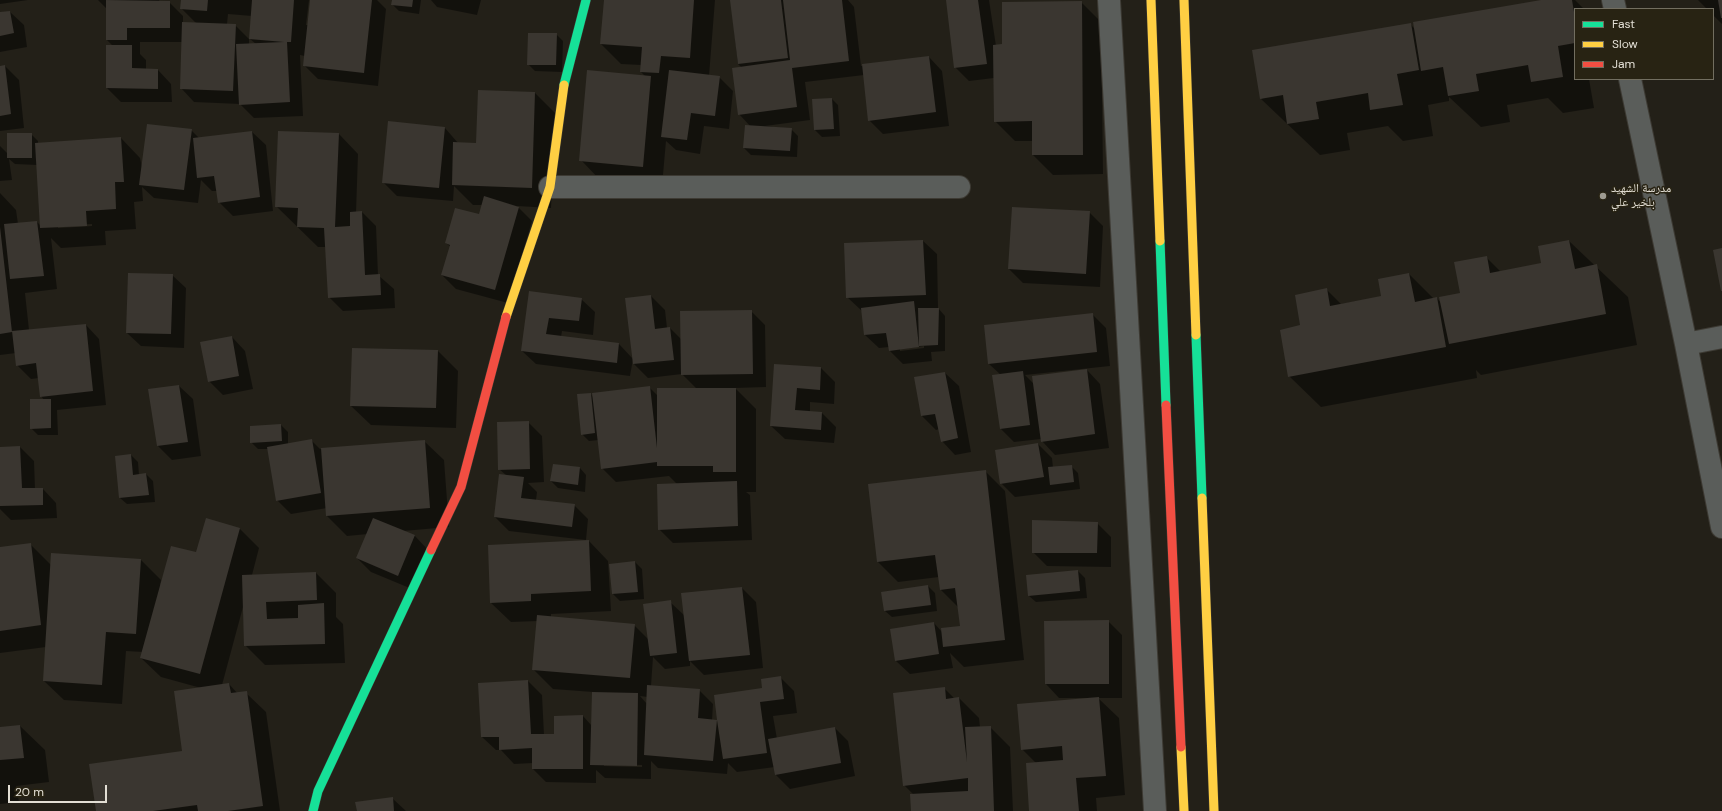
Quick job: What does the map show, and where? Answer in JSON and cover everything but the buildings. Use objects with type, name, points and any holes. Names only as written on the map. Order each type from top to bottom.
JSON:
[{"type":"street","points":[[313,811],[318,791],[461,487],[507,315],[550,187],[565,80],[586,0]]},
{"type":"street","points":[[1109,0],[1154,811]]},
{"type":"street","points":[[1151,0],[1184,811]]},
{"type":"street","points":[[1184,0],[1214,811]]},
{"type":"street","points":[[1630,80],[1686,344],[1722,527]]},
{"type":"street","points":[[550,187],[960,187]]},
{"type":"street","points":[[1686,344],[1722,337]]},
{"type":"traffic: fast","points":[[564,85],[586,0]]},
{"type":"traffic: fast","points":[[1160,241],[1166,405]]},
{"type":"traffic: fast","points":[[1196,335],[1202,498]]},
{"type":"traffic: fast","points":[[313,811],[318,791],[431,550]]},
{"type":"traffic: slow","points":[[1151,0],[1160,241]]},
{"type":"traffic: slow","points":[[1184,0],[1196,335]]},
{"type":"traffic: slow","points":[[506,317],[550,187],[564,85]]},
{"type":"traffic: slow","points":[[1202,498],[1214,811]]},
{"type":"traffic: slow","points":[[1181,747],[1184,811]]},
{"type":"traffic: jam","points":[[431,550],[461,487],[506,317]]},
{"type":"traffic: jam","points":[[1166,405],[1181,747]]},
{"type":"place","name":"مدرسة الشهيد بلخير علي","points":[[1603,196]]}]
